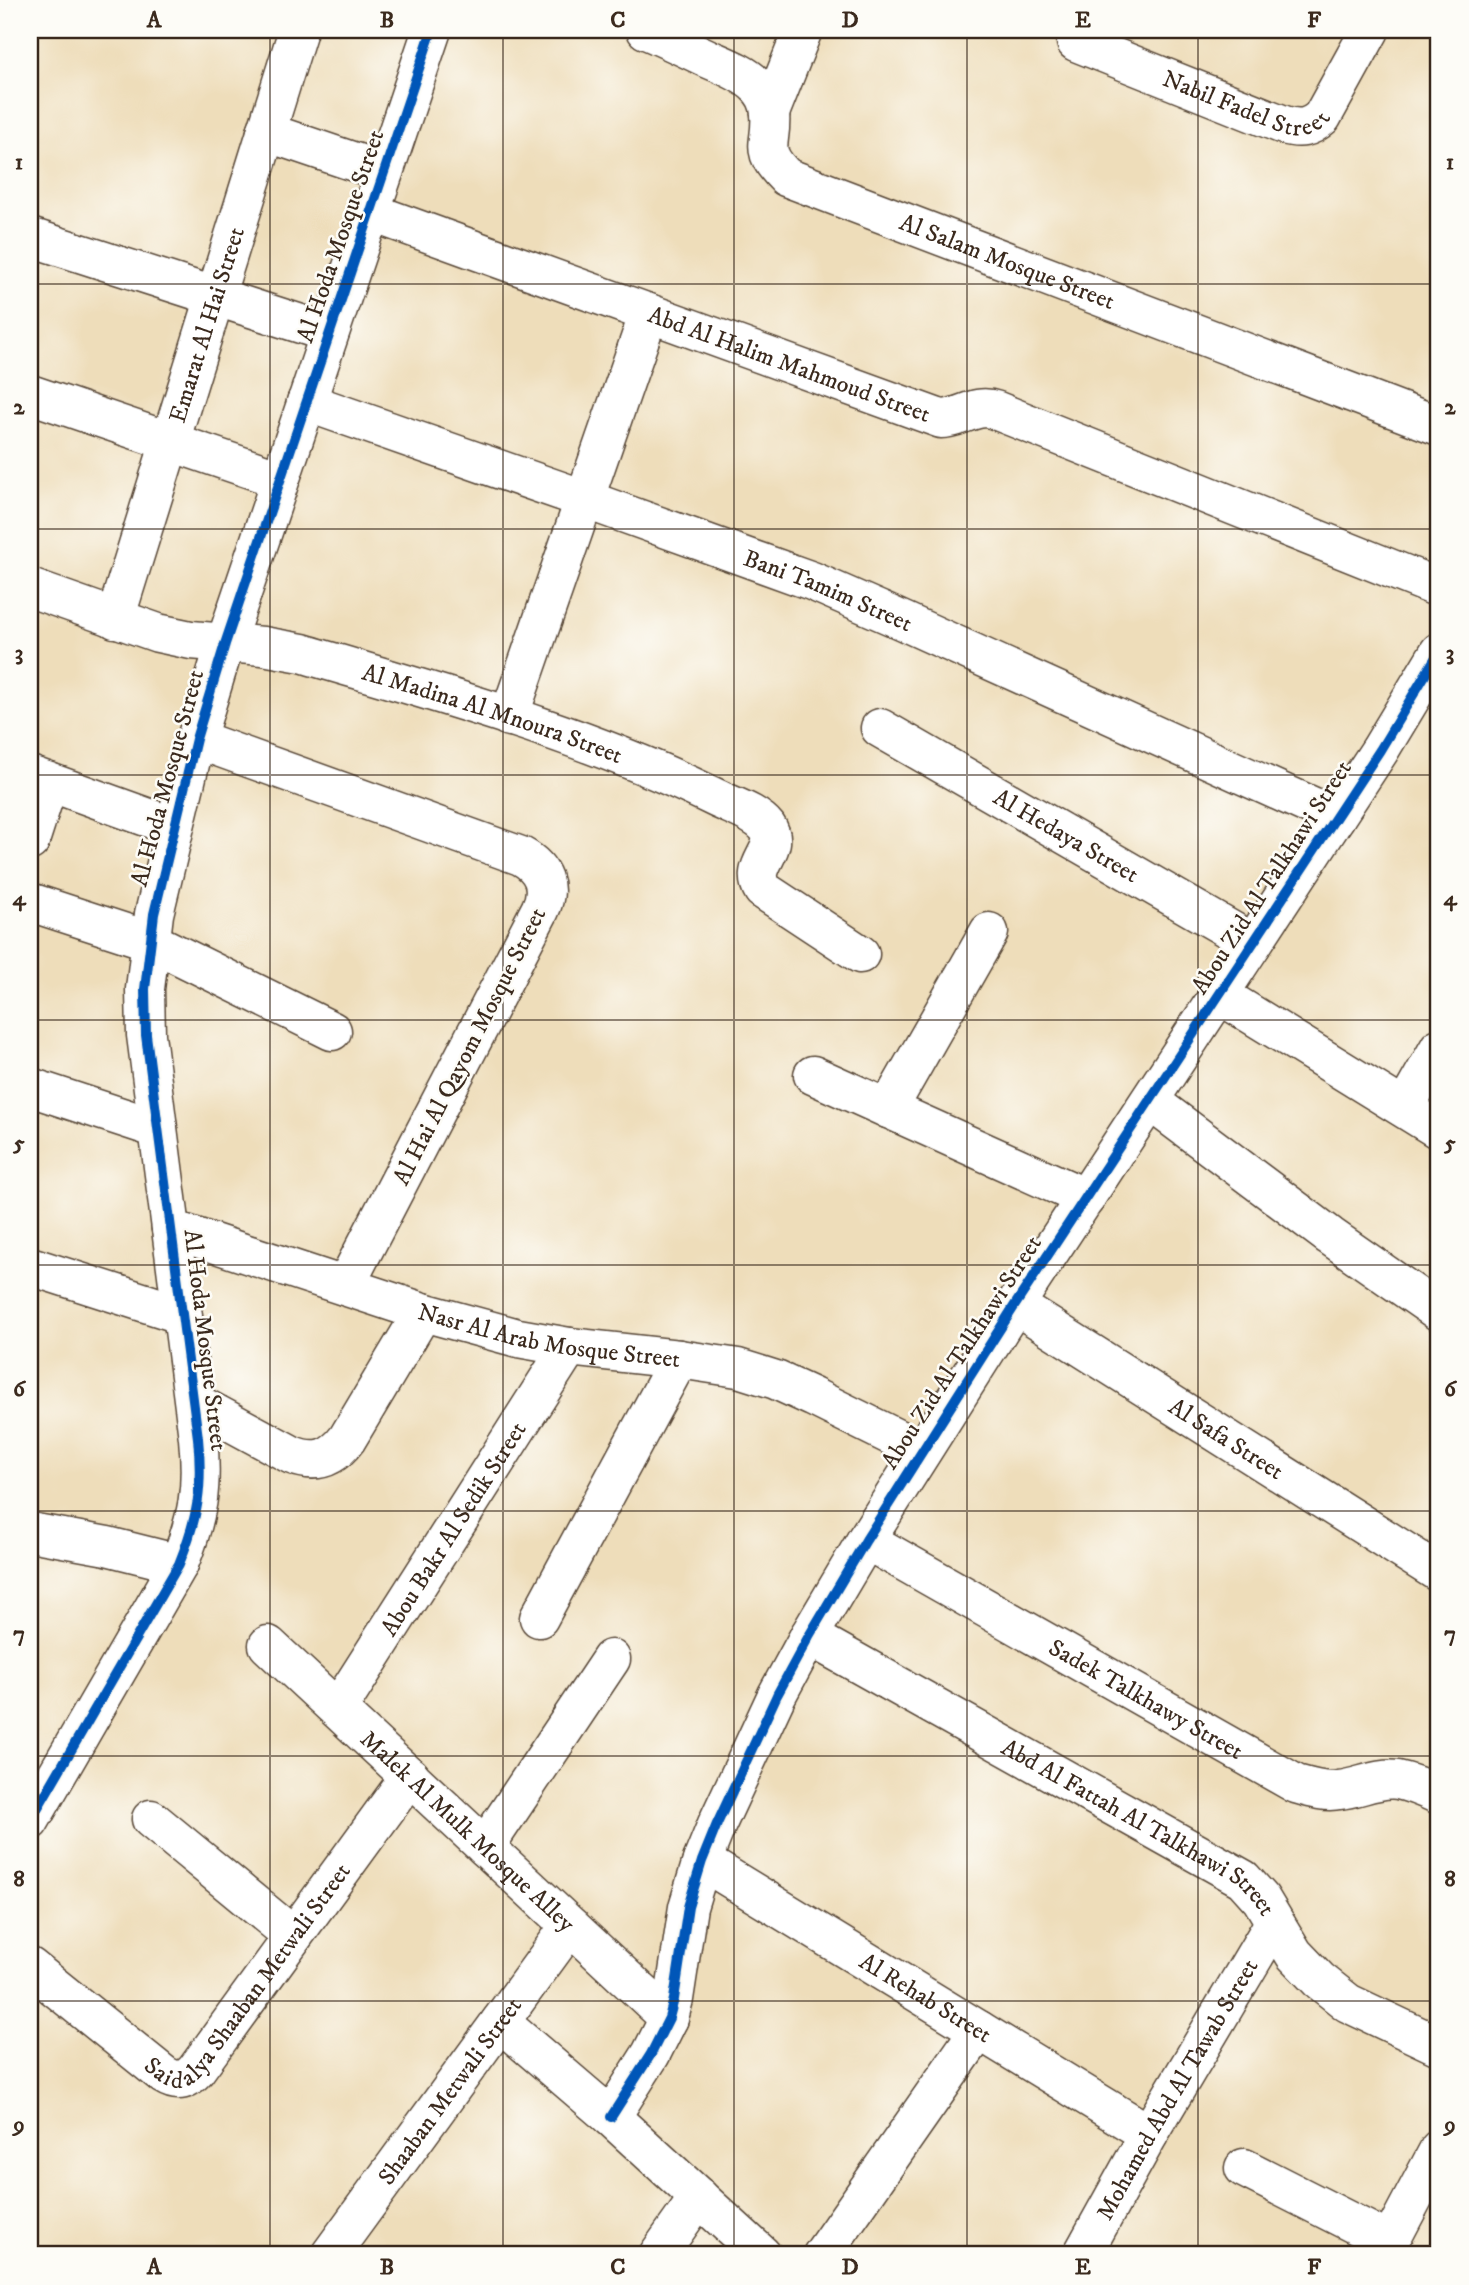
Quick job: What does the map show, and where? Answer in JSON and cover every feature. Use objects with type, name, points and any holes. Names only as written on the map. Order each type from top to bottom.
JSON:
[{"type":"street","name":"Emarat Al Hai Street","points":[[115,619],[298,30]]},
{"type":"street","name":"Al Hoda Mosque Street","points":[[178,1564],[191,1533],[199,1502],[201,1470],[146,1035],[145,989],[156,904],[196,739],[225,644],[432,30]]},
{"type":"street","points":[[646,30],[745,76],[757,85],[766,98],[770,113]]},
{"type":"street","points":[[770,113],[803,30]]},
{"type":"street","name":"Nabil Fadel Street","points":[[1076,42],[1284,125],[1305,128],[1322,117],[1367,31]]},
{"type":"street","name":"Al Salam Mosque Street","points":[[770,113],[767,141],[769,155],[775,167],[786,177],[1439,426]]},
{"type":"street","points":[[266,132],[384,172]]},
{"type":"street","name":"Abd Al Halim Mahmoud Street","points":[[370,212],[941,419],[951,419],[975,408],[988,407],[1439,588]]},
{"type":"street","points":[[30,237],[329,333]]},
{"type":"street","points":[[509,717],[649,313]]},
{"type":"street","points":[[30,394],[280,479]]},
{"type":"street","name":"Bani Tamim Street","points":[[306,402],[823,586],[1336,817]]},
{"type":"street","name":"Al Madina Al Mnoura Street","points":[[30,588],[158,633],[191,640],[263,646],[302,653],[548,728],[628,757],[759,820],[768,829],[771,841],[758,875],[758,883],[763,890],[860,954]]},
{"type":"street","name":"Abou Zid Al Talkhawi Street","points":[[611,2117],[651,2054],[669,2018],[688,1908],[702,1861],[772,1706],[809,1636],[866,1540],[1015,1305],[1336,817],[1439,653]]},
{"type":"street","name":"Al Hedaya Street","points":[[880,728],[1254,943]]},
{"type":"street","name":"Al Hai Al Qayom Mosque Street","points":[[196,739],[522,856],[538,869],[544,879],[545,900],[345,1286]]},
{"type":"street","points":[[30,841],[39,778],[174,827]]},
{"type":"street","points":[[30,902],[150,941],[332,1031]]},
{"type":"street","points":[[888,1109],[989,932]]},
{"type":"street","points":[[1220,995],[1439,1130]]},
{"type":"street","points":[[1405,1108],[1439,1048]]},
{"type":"street","points":[[813,1075],[1086,1198]]},
{"type":"street","points":[[30,1087],[158,1129]]},
{"type":"street","points":[[1150,1101],[1330,1236],[1439,1312]]},
{"type":"street","name":"Nasr Al Arab Mosque Street","points":[[171,1229],[423,1312],[518,1338],[738,1368],[776,1380],[922,1451]]},
{"type":"street","points":[[30,1266],[183,1315]]},
{"type":"street","name":"Al Safa Street","points":[[1015,1305],[1439,1573]]},
{"type":"street","points":[[194,1402],[304,1460],[329,1457],[340,1449],[347,1439],[423,1312]]},
{"type":"street","name":"Abou Bakr Al Sedik Street","points":[[338,1709],[569,1347]]},
{"type":"street","points":[[539,1618],[679,1359]]},
{"type":"street","points":[[30,1532],[107,1546],[178,1564],[30,1821]]},
{"type":"street","name":"Sadek Talkhawy Street","points":[[866,1540],[1296,1784],[1336,1791],[1376,1781],[1396,1780],[1439,1795]]},
{"type":"street","name":"Abd Al Fattah Al Talkhawi Street","points":[[809,1636],[1243,1879],[1261,1899],[1274,1923],[1319,1980],[1349,2003],[1439,2046]]},
{"type":"street","name":"Malek Al Mulk Mosque Alley","points":[[268,1645],[669,2018]]},
{"type":"street","points":[[485,1847],[611,1659]]},
{"type":"street","name":"Saidalya Shaaban Metwali Street","points":[[30,1967],[164,2075],[172,2080],[182,2081],[190,2077],[410,1776]]},
{"type":"street","points":[[150,1819],[293,1936]]},
{"type":"street","name":"Al Rehab Street","points":[[702,1861],[1149,2134]]},
{"type":"street","name":"Mohamed Abd Al Tawab Street","points":[[1082,2255],[1149,2134],[1274,1923]]},
{"type":"street","name":"Shaaban Metwali Street","points":[[330,2255],[570,1926]]},
{"type":"street","points":[[500,2022],[611,2117],[762,2255]]},
{"type":"street","points":[[822,2255],[979,2030]]},
{"type":"street","points":[[1244,2168],[1386,2249],[1439,2149]]},
{"type":"street","points":[[658,2255],[699,2197]]},
{"type":"cycle path","points":[[30,1821],[179,1564],[195,1517],[200,1472],[198,1438],[146,1035],[145,989],[154,914],[196,739],[225,644],[432,30]]},
{"type":"cycle path","points":[[611,2117],[651,2054],[669,2018],[688,1907],[702,1861],[777,1695],[809,1636],[866,1540],[1015,1305],[1380,750],[1439,652]]}]
